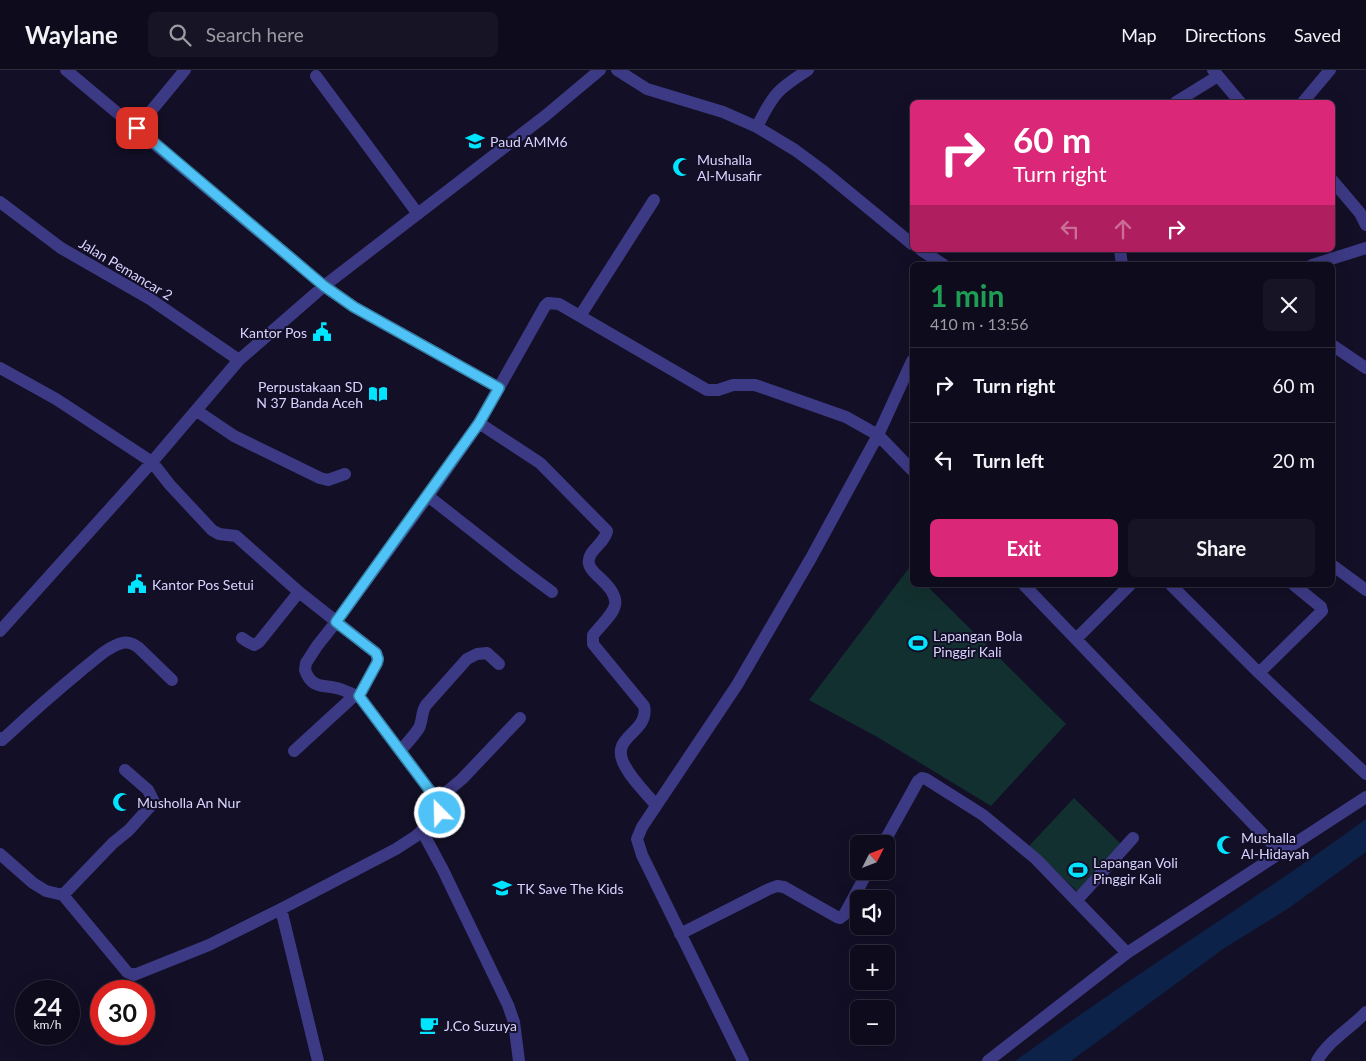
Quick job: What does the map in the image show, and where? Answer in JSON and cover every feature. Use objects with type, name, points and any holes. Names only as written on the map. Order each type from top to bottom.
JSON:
[{"type":"street","points":[[66,70],[324,286],[354,307],[499,388]]},
{"type":"street","points":[[137,128],[185,70]]},
{"type":"street","points":[[0,631],[197,411],[239,360],[324,286],[545,116],[600,70]]},
{"type":"street","points":[[617,70],[647,89],[723,112],[757,127],[795,150],[822,170],[910,242]]},
{"type":"street","points":[[757,127],[775,95],[789,82],[808,70]]},
{"type":"street","points":[[1306,100],[1330,70]]},
{"type":"street","points":[[316,72],[418,214]]},
{"type":"street","points":[[1179,100],[1215,73],[1238,100]]},
{"type":"street","points":[[1335,184],[1360,213],[1366,225]]},
{"type":"street","points":[[580,316],[654,200]]},
{"type":"street","name":"Jalan Pemancar 2","points":[[0,202],[61,248],[150,299],[239,360]]},
{"type":"street","points":[[1322,262],[1366,248]]},
{"type":"street","points":[[924,252],[939,262]]},
{"type":"street","points":[[0,854],[33,883],[46,891],[62,895],[126,972],[134,975],[209,945],[396,849],[422,831],[438,816],[440,808],[437,800],[356,696],[340,689],[321,687],[312,682],[305,670],[306,663],[479,423],[548,303],[559,304],[707,390],[718,390],[733,385],[755,385],[846,417],[878,435],[910,468]]},
{"type":"street","points":[[1335,347],[1366,368]]},
{"type":"street","points":[[743,1061],[642,855],[637,839],[656,805],[738,685],[811,558],[878,435],[910,365]]},
{"type":"street","points":[[0,368],[49,395],[152,462],[170,485],[212,530],[219,534],[236,536],[299,592],[376,653],[378,659],[356,696],[294,751]]},
{"type":"street","points":[[197,411],[234,436],[320,478],[328,480],[345,474]]},
{"type":"street","points":[[479,423],[540,463],[607,532],[606,538],[590,554],[588,563],[592,571],[610,588],[616,597],[616,603],[592,639],[644,706],[645,716],[637,729],[621,746],[620,754],[630,775],[656,805]]},
{"type":"street","points":[[428,496],[552,592]]},
{"type":"street","points":[[1335,567],[1366,590]]},
{"type":"street","points":[[1026,587],[1281,853]]},
{"type":"street","points":[[1076,639],[1128,587]]},
{"type":"street","points":[[1173,587],[1259,673],[1366,774]]},
{"type":"street","points":[[1259,673],[1322,611],[1321,607],[1296,587]]},
{"type":"street","points":[[242,638],[254,645],[258,642],[299,592]]},
{"type":"street","points":[[1,740],[50,696],[100,656],[120,644],[126,642],[139,648],[172,680]]},
{"type":"street","points":[[400,751],[418,730],[422,721],[422,711],[426,705],[467,660],[477,654],[487,653],[499,664]]},
{"type":"street","points":[[437,800],[462,779],[520,718]]},
{"type":"street","points":[[62,895],[113,843],[129,830],[154,802],[148,790],[126,770]]},
{"type":"street","points":[[888,835],[918,781],[922,778],[926,779],[983,815],[1036,859],[1127,953]]},
{"type":"street","points":[[988,1061],[1127,953],[1366,797]]},
{"type":"street","points":[[422,831],[508,1005],[514,1022],[519,1061]]},
{"type":"street","points":[[1077,900],[1133,838]]},
{"type":"street","points":[[680,934],[777,886],[784,887],[840,918],[863,880]]},
{"type":"street","points":[[281,909],[318,1061]]},
{"type":"street","points":[[1317,1061],[1320,1055],[1366,1012]]},
{"type":"green space","name":"Lapangan Bola Pinggir Kali","points":[[909,568],[910,587],[928,587],[1066,724],[991,806],[879,738],[809,700]]},
{"type":"green space","name":"Lapangan Voli Pinggir Kali","points":[[1074,798],[1122,845],[1080,894],[1029,846]]},
{"type":"water","points":[[1366,819],[1366,852],[1289,908],[1223,949],[1071,1061],[1015,1061],[1323,850]]},
{"type":"place","name":"Paud AMM6","points":[[475,141]]},
{"type":"place","name":"Mushalla Al-Musafir","points":[[682,167]]},
{"type":"place","name":"Kantor Pos","points":[[322,332]]},
{"type":"place","name":"Perpustakaan SD N 37 Banda Aceh","points":[[378,394]]},
{"type":"place","name":"Kantor Pos Setui","points":[[137,584]]},
{"type":"place","name":"Lapangan Bola Pinggir Kali","points":[[918,643]]},
{"type":"place","name":"Musholla An Nur","points":[[122,802]]},
{"type":"place","name":"Mushalla Al-Hidayah","points":[[1226,845]]},
{"type":"place","name":"Lapangan Voli Pinggir Kali","points":[[1078,870]]},
{"type":"place","name":"TK Save The Kids","points":[[502,888]]},
{"type":"place","name":"J.Co Suzuya","points":[[429,1025]]},
{"type":"route","points":[[137,128],[324,286],[354,307],[499,388],[479,423],[336,622],[376,653],[377,663],[359,696],[437,800],[440,813]]}]
